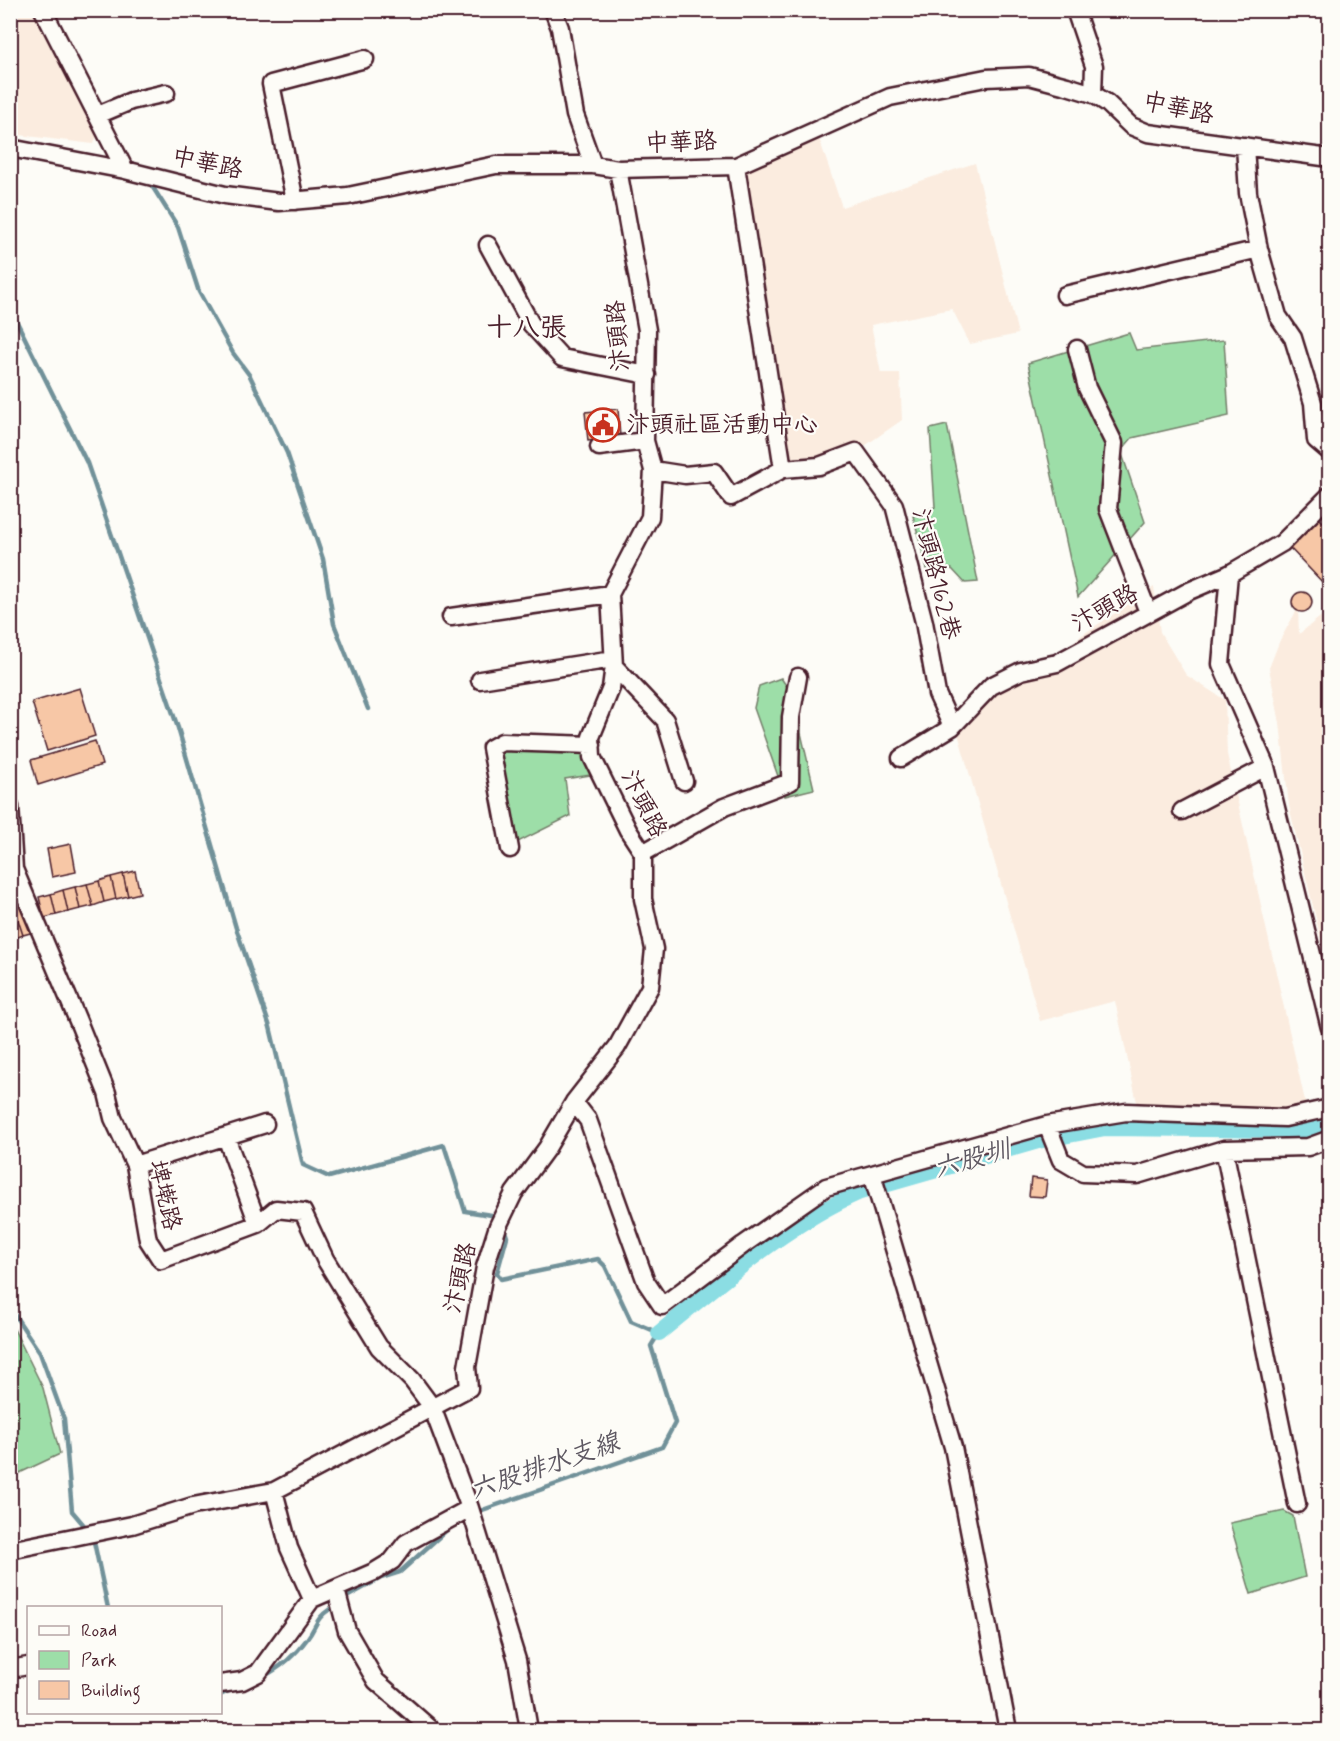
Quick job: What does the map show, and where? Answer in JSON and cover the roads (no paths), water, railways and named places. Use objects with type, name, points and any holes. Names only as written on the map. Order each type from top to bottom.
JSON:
[{"type":"street","points":[[43,10],[125,170]]},
{"type":"street","points":[[553,10],[560,28],[575,115],[593,165]]},
{"type":"street","points":[[1076,10],[1094,66],[1093,94]]},
{"type":"street","points":[[295,201],[271,84],[365,59]]},
{"type":"street","name":"中華路","points":[[10,148],[125,170],[225,195],[279,202],[295,201],[348,196],[496,165],[593,165],[618,169],[736,166],[890,97],[986,78],[1029,76],[1093,94],[1107,103],[1131,126],[1148,132],[1329,158]]},
{"type":"street","points":[[98,115],[131,101],[166,93]]},
{"type":"street","points":[[1245,146],[1248,193],[1259,249],[1278,316],[1293,338],[1313,403],[1316,440],[1329,452]]},
{"type":"street","points":[[736,166],[783,469]]},
{"type":"street","name":"汴頭路","points":[[432,1407],[469,1388],[467,1367],[485,1266],[501,1220],[514,1193],[546,1148],[574,1102],[617,1047],[650,987],[654,949],[643,898],[643,853],[628,830],[592,757],[597,719],[611,688],[614,663],[610,594],[650,517],[653,470],[645,441],[647,330],[618,169]]},
{"type":"street","points":[[488,245],[531,324],[562,358],[647,375]]},
{"type":"street","points":[[1065,295],[1259,249]]},
{"type":"street","points":[[1077,349],[1087,388],[1114,443],[1108,509],[1148,612]]},
{"type":"street","points":[[599,447],[645,441]]},
{"type":"street","name":"汴頭路162巷","points":[[653,470],[686,475],[714,472],[731,497],[783,469],[819,466],[856,452],[894,505],[924,622],[937,694],[952,727]]},
{"type":"street","name":"汴頭路","points":[[901,758],[952,727],[991,686],[1020,671],[1057,663],[1148,612],[1229,574],[1282,543],[1329,495]]},
{"type":"street","points":[[1229,574],[1221,664],[1266,767],[1329,1028]]},
{"type":"street","points":[[451,617],[610,594]]},
{"type":"street","points":[[480,680],[614,663],[665,720],[684,781]]},
{"type":"street","points":[[643,853],[724,807],[790,782],[791,717],[798,677]]},
{"type":"street","points":[[510,849],[491,748],[502,742],[592,745]]},
{"type":"street","points":[[1182,811],[1266,767]]},
{"type":"street","name":"埤墘路","points":[[10,806],[14,868],[107,1094],[112,1118],[135,1165],[148,1240],[161,1260],[258,1224],[276,1209],[303,1212],[325,1259],[379,1347],[412,1380],[432,1407],[470,1508],[517,1660],[529,1731]]},
{"type":"street","points":[[574,1102],[588,1120],[646,1282],[662,1306],[743,1245],[826,1188],[876,1184],[1049,1129],[1126,1112],[1286,1118],[1329,1108]]},
{"type":"street","points":[[135,1165],[265,1124]]},
{"type":"street","points":[[1049,1129],[1060,1160],[1083,1173],[1137,1175],[1224,1149],[1308,1147],[1329,1139]]},
{"type":"street","points":[[226,1137],[258,1224]]},
{"type":"street","points":[[1224,1149],[1297,1504]]},
{"type":"street","points":[[876,1184],[953,1447],[1008,1731]]},
{"type":"street","points":[[10,1550],[132,1525],[193,1506],[274,1491],[432,1407]]},
{"type":"street","points":[[274,1491],[289,1548],[312,1599]]},
{"type":"street","points":[[222,1684],[242,1681],[258,1673],[312,1599],[374,1572],[392,1561],[406,1543],[470,1508]]},
{"type":"street","points":[[336,1590],[347,1631],[376,1681],[432,1731]]},
{"type":"street","points":[[10,1669],[27,1666]]},
{"type":"waterway","points":[[152,186],[178,227],[199,292],[233,353],[250,376],[287,453],[323,559],[334,624],[368,709]]},
{"type":"waterway","points":[[10,308],[87,463],[178,728],[236,928],[270,1027],[303,1165],[329,1177],[444,1145],[465,1211],[498,1216]]},
{"type":"waterway","name":"六股圳","points":[[659,1333],[780,1238],[832,1205],[860,1192],[1038,1141],[1105,1128],[1309,1130],[1330,1125]]},
{"type":"waterway","name":"六股排水支線","points":[[474,1513],[662,1447],[675,1423],[651,1346],[659,1333],[631,1321],[605,1266],[598,1259],[501,1279],[497,1273],[507,1237],[504,1228]]},
{"type":"waterway","points":[[10,1308],[40,1353],[64,1419],[72,1511],[88,1530]]},
{"type":"waterway","name":"六股排水支線","points":[[343,1599],[381,1578],[400,1572],[449,1528]]},
{"type":"waterway","points":[[93,1537],[108,1606]]},
{"type":"waterway","name":"六股排水支線","points":[[264,1676],[293,1655],[307,1639],[321,1616],[330,1609]]},
{"type":"waterway","name":"六股排水支線","points":[[222,1694],[234,1689]]},
{"type":"place","name":"汴頭社區活動中心","points":[[603,425]]},
{"type":"district","name":"十八張","points":[[526,328]]}]
